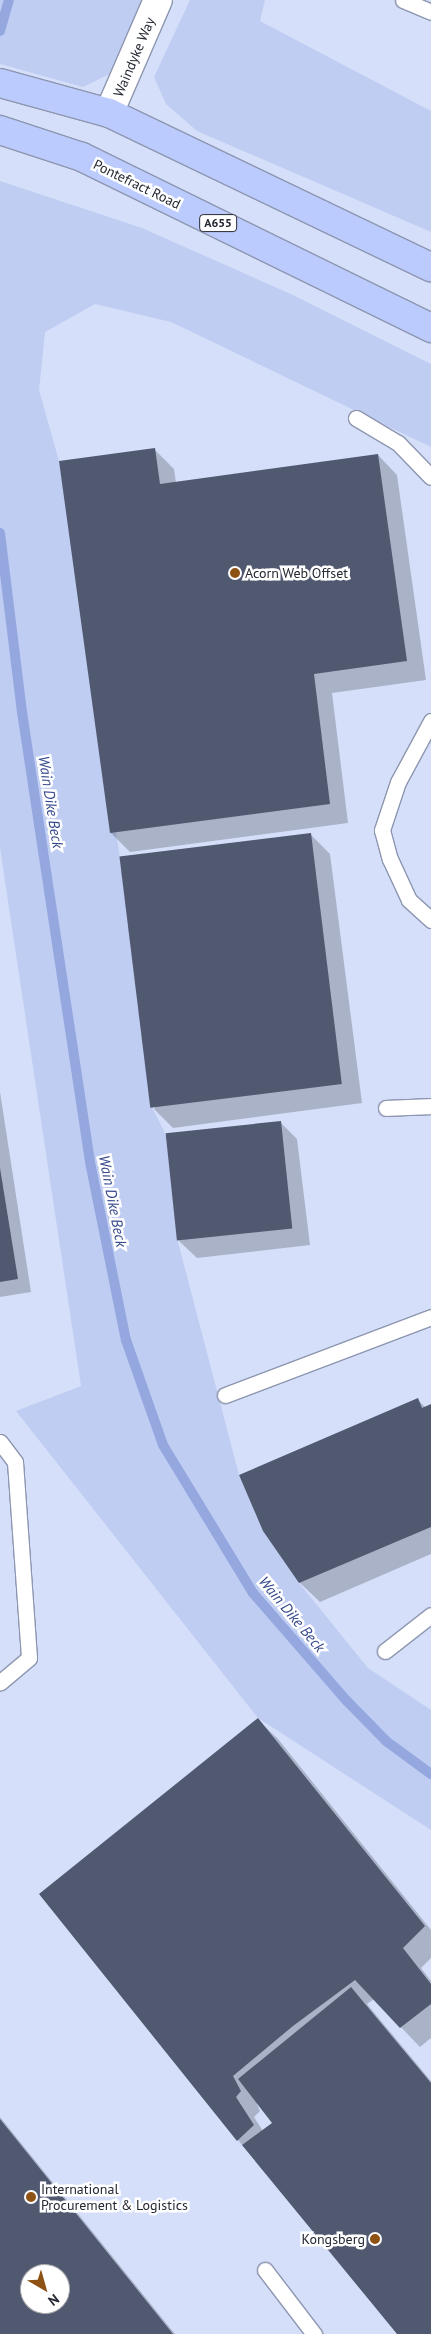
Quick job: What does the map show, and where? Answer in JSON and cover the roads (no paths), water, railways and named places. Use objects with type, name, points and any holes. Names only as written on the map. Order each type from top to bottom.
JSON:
[{"type":"main road","points":[[0,83],[109,113],[431,267]]},
{"type":"main road","name":"Pontefract Road","points":[[0,130],[82,157],[431,328]]},
{"type":"street","name":"Waindyke Way","points":[[109,113],[158,0]]},
{"type":"lane","points":[[403,0],[431,12]]},
{"type":"lane","points":[[356,418],[398,444],[431,477]]},
{"type":"lane","points":[[431,721],[398,782],[382,830],[390,859],[409,900],[431,920]]},
{"type":"lane","points":[[386,1108],[431,1106]]},
{"type":"lane","points":[[225,1395],[431,1317]]},
{"type":"lane","points":[[0,1442],[15,1462],[29,1658],[0,1682]]},
{"type":"lane","points":[[385,1651],[431,1615]]},
{"type":"lane","points":[[265,2270],[314,2334]]},
{"type":"waterway","name":"Wain Dike Beck","points":[[0,31],[9,0]]},
{"type":"waterway","name":"Wain Dike Beck","points":[[0,533],[22,712],[91,1167],[126,1340],[163,1445],[253,1593],[347,1701],[386,1741],[431,1774]]},
{"type":"place","name":"Acorn Web Offset","points":[[235,573]]},
{"type":"place","name":"International Procurement & Logistics","points":[[31,2197]]},
{"type":"place","name":"Kongsberg","points":[[375,2239]]}]
